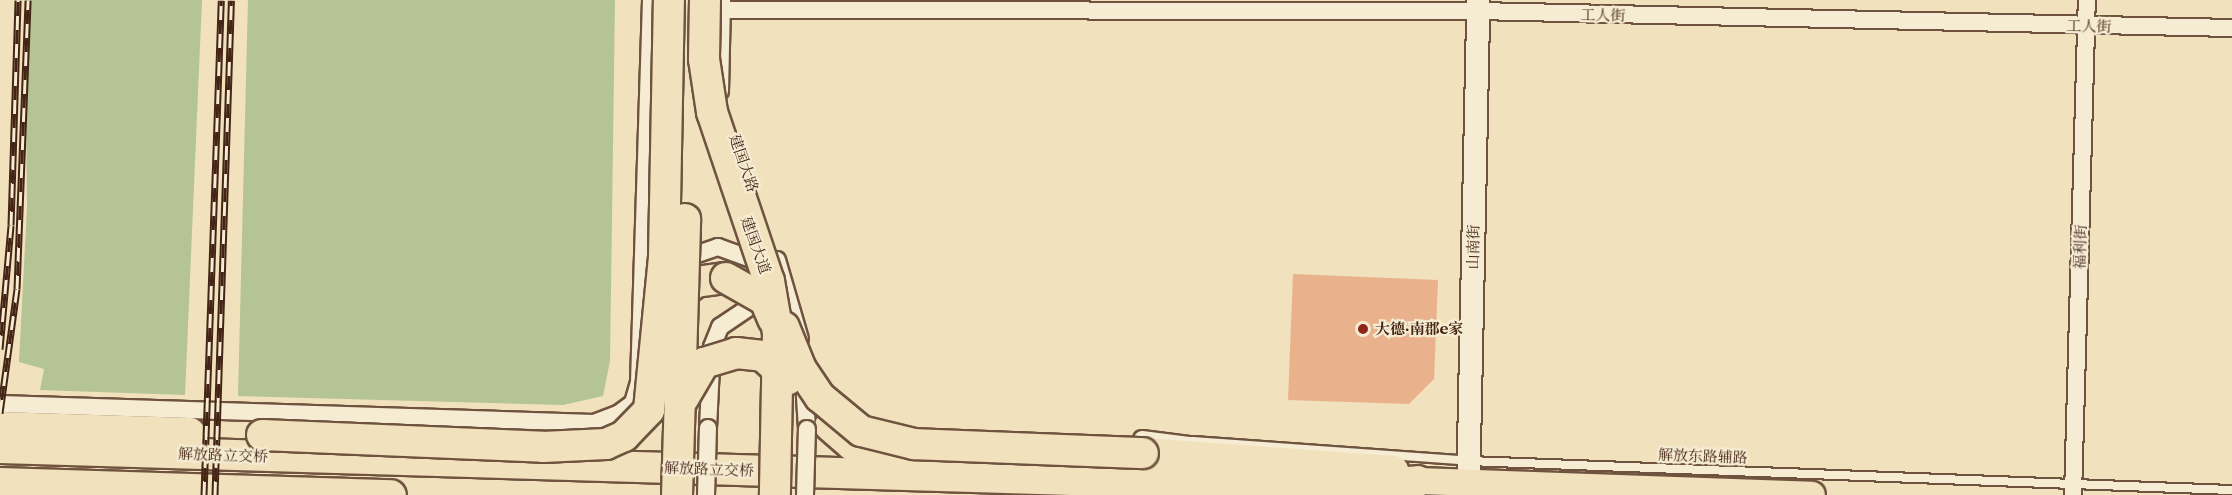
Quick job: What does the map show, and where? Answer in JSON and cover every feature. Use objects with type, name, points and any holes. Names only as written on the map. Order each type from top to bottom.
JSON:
[{"type":"highway","points":[[0,426],[543,447],[606,444],[624,436],[649,410],[651,309],[669,0]]},
{"type":"highway","points":[[677,495],[682,400],[689,0]]},
{"type":"highway","name":"建国大道","points":[[716,3],[704,58],[712,112],[777,281],[787,327],[775,495]]},
{"type":"highway","points":[[651,309],[696,282],[726,278],[765,300],[787,327]]},
{"type":"highway","points":[[777,281],[801,369],[820,397],[861,431],[914,444],[1244,457],[1376,467],[1418,481]]},
{"type":"highway","points":[[682,400],[704,363],[750,353],[772,361],[842,436],[882,458],[1292,472],[1388,483]]},
{"type":"highway","name":"解放路立交桥","points":[[0,448],[1340,488],[1418,481]]},
{"type":"highway","name":"解放路立交桥","points":[[0,459],[979,495]]},
{"type":"highway","points":[[0,483],[391,495]]},
{"type":"main road","name":"山南街","points":[[1468,480],[1478,6]]},
{"type":"main road","points":[[1418,481],[1468,480],[1812,495]]},
{"type":"street","points":[[0,404],[594,423],[633,403],[639,382],[651,309],[651,0]]},
{"type":"street","points":[[1711,0],[1711,17]]},
{"type":"street","name":"福利街","points":[[2073,489],[2087,0]]},
{"type":"street","name":"工人街","points":[[716,3],[1478,6],[1711,17],[2232,28]]},
{"type":"street","points":[[651,309],[674,263],[700,249],[750,254],[777,281]]},
{"type":"street","points":[[706,495],[712,347],[720,327],[750,307],[769,304],[787,327],[803,358],[836,403],[882,427],[1173,440],[1244,457]]},
{"type":"street","points":[[803,358],[807,429],[805,495]]},
{"type":"lane","name":"解放东路辅路","points":[[1173,440],[1468,480],[2073,489],[2232,489]]},
{"type":"green space","points":[[25,0],[202,0],[185,395],[40,390],[44,369],[19,362],[27,207]]},
{"type":"green space","points":[[248,0],[615,0],[610,361],[603,396],[563,405],[238,396]]},
{"type":"building","name":"大德·南郡e家","points":[[1293,274],[1438,280],[1434,379],[1409,404],[1288,400]]},
{"type":"railway","points":[[0,349],[11,225],[18,0]]},
{"type":"railway","points":[[0,413],[17,289],[28,0]]},
{"type":"railway","points":[[204,495],[221,0]]},
{"type":"railway","points":[[215,495],[231,0]]},
{"type":"place","name":"大德·南郡e家","points":[[1363,329]]}]
